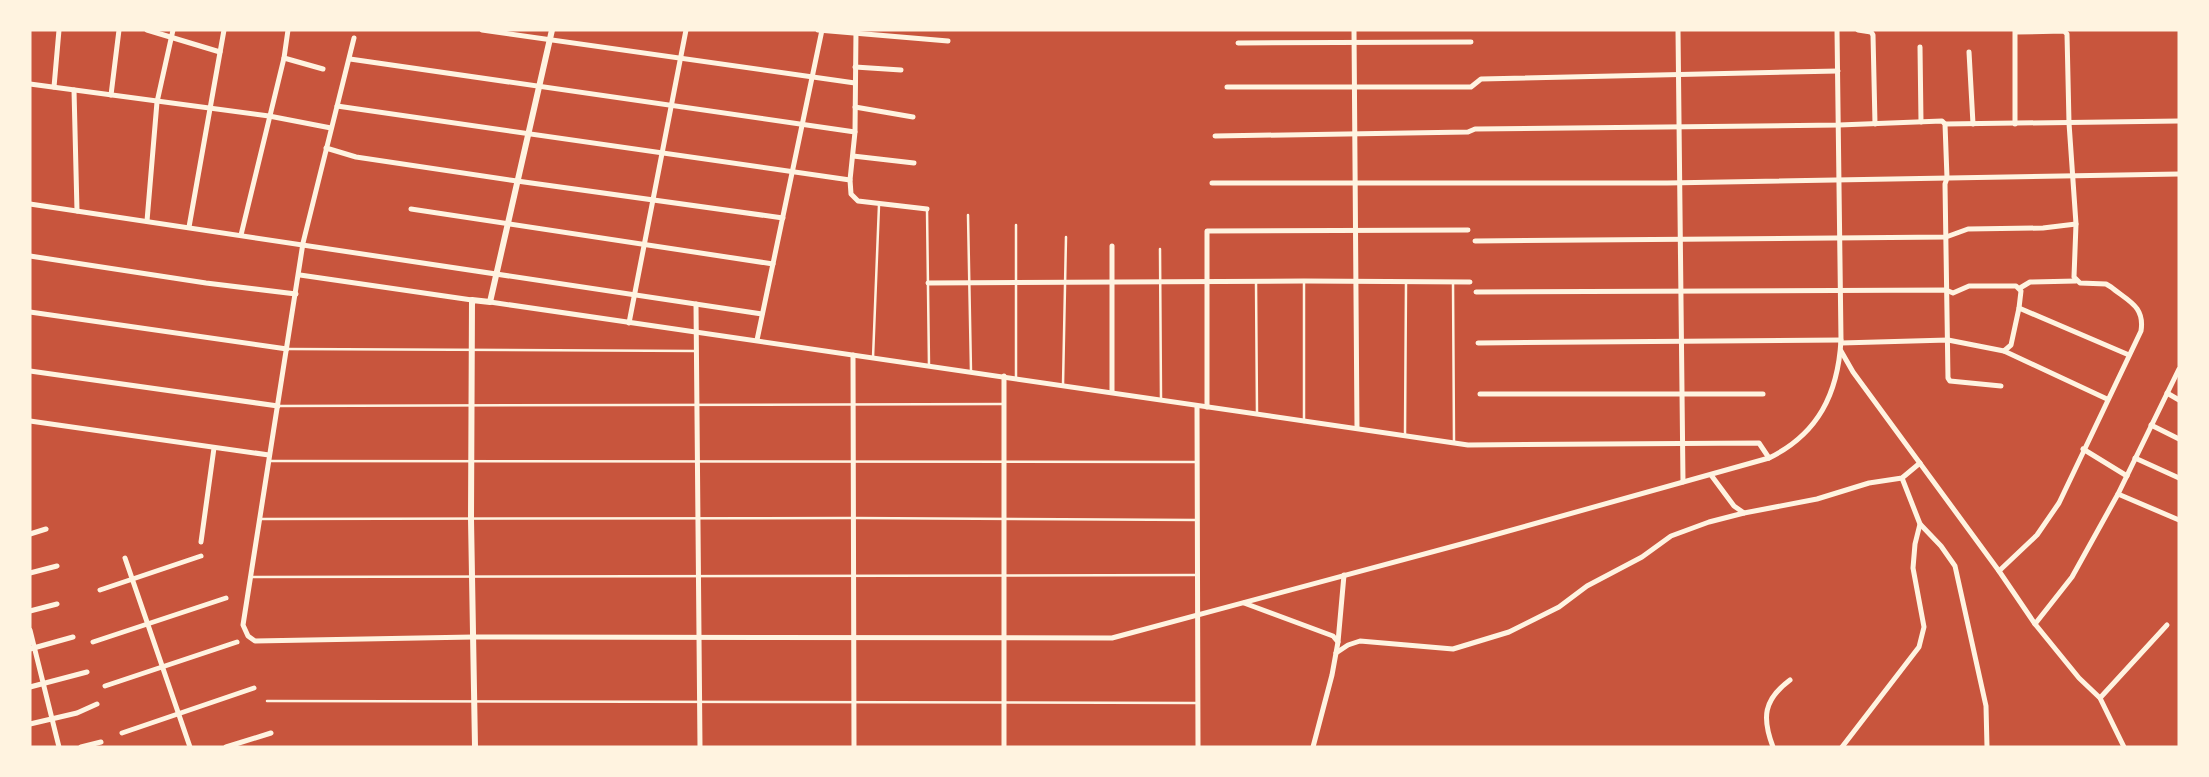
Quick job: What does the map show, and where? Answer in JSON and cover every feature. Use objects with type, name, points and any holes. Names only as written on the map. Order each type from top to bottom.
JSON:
[{"type":"street","points":[[54,87],[60,30]]},
{"type":"street","points":[[111,95],[119,30]]},
{"type":"street","points":[[147,30],[220,52]]},
{"type":"street","points":[[147,221],[157,102],[173,30]]},
{"type":"street","points":[[189,227],[208,108],[224,30]]},
{"type":"street","points":[[241,234],[284,58],[288,30]]},
{"type":"street","points":[[482,30],[855,83]]},
{"type":"street","points":[[490,302],[552,30]]},
{"type":"street","points":[[629,323],[686,30]]},
{"type":"street","points":[[757,340],[820,30],[948,41]]},
{"type":"street","points":[[1354,30],[1357,428]]},
{"type":"street","points":[[1678,30],[1683,482]]},
{"type":"street","points":[[354,38],[303,243],[243,625],[248,636],[255,641],[473,637],[1112,638],[1769,458],[1788,449],[1814,425],[1836,380],[1841,351],[1838,30]]},
{"type":"street","points":[[1858,30],[1871,32],[1873,35],[1875,124]]},
{"type":"street","points":[[2015,124],[2016,31],[2064,31],[2067,34],[2069,122],[2074,177],[2076,281]]},
{"type":"street","points":[[856,32],[855,132],[850,194],[858,201],[928,209]]},
{"type":"street","points":[[1238,43],[1471,42]]},
{"type":"street","points":[[1920,47],[1921,122]]},
{"type":"street","points":[[1969,52],[1973,124]]},
{"type":"street","points":[[284,58],[323,68]]},
{"type":"street","points":[[350,59],[855,132]]},
{"type":"street","points":[[855,67],[901,70]]},
{"type":"street","points":[[1227,87],[1471,87],[1481,79],[1838,71]]},
{"type":"street","points":[[30,84],[269,116],[331,128]]},
{"type":"street","points":[[74,90],[77,211]]},
{"type":"street","points":[[337,106],[850,180]]},
{"type":"street","points":[[855,107],[913,117]]},
{"type":"street","points":[[1215,136],[1941,121],[1945,124],[2015,124],[2179,121]]},
{"type":"street","points":[[1945,124],[1946,290],[1950,381],[2001,386]]},
{"type":"street","points":[[326,148],[356,157],[783,218]]},
{"type":"street","points":[[853,156],[914,163]]},
{"type":"street","points":[[1212,183],[1667,183],[2179,174]]},
{"type":"street","points":[[30,204],[762,314]]},
{"type":"street","points":[[411,209],[773,264]]},
{"type":"street","points":[[1475,241],[1946,237],[1968,229],[2043,228],[2076,224]]},
{"type":"street","points":[[1207,407],[1207,231],[1468,230]]},
{"type":"street","points":[[1112,246],[1112,392]]},
{"type":"street","points":[[30,256],[296,294]]},
{"type":"street","points":[[300,275],[1468,445],[1759,443],[1769,458]]},
{"type":"street","points":[[1999,571],[2037,535],[2059,503],[2141,331],[2143,318],[2141,312],[2106,284],[2076,281],[2030,282],[2020,288]]},
{"type":"street","points":[[928,283],[1470,282]]},
{"type":"street","points":[[1476,292],[1841,289],[1946,290],[1953,293],[1969,286],[2020,288]]},
{"type":"street","points":[[2004,351],[2011,345],[2019,308],[2020,288]]},
{"type":"street","points":[[472,300],[471,519],[475,747]]},
{"type":"street","points":[[696,304],[700,747]]},
{"type":"street","points":[[2019,308],[2129,355]]},
{"type":"street","points":[[30,312],[287,349]]},
{"type":"street","points":[[1478,343],[1948,340],[2004,351],[2107,399]]},
{"type":"street","points":[[1841,351],[1853,372],[2035,624],[2079,678],[2100,698],[2124,747]]},
{"type":"street","points":[[853,355],[854,747]]},
{"type":"street","points":[[2035,624],[2073,577],[2118,494],[2179,369]]},
{"type":"street","points":[[30,371],[278,406]]},
{"type":"street","points":[[1004,376],[1004,747]]},
{"type":"street","points":[[1480,394],[1763,394]]},
{"type":"street","points":[[2167,394],[2179,400]]},
{"type":"street","points":[[1197,406],[1198,747]]},
{"type":"street","points":[[30,421],[268,458]]},
{"type":"street","points":[[2151,425],[2179,439]]},
{"type":"street","points":[[201,542],[214,448]]},
{"type":"street","points":[[2083,449],[2127,476]]},
{"type":"street","points":[[2136,458],[2179,478]]},
{"type":"street","points":[[1336,653],[1360,641],[1453,649],[1509,632],[1559,607],[1587,586],[1642,556],[1671,536],[1744,513],[1817,499],[1869,483],[1902,478],[1920,463]]},
{"type":"street","points":[[1711,475],[1734,506],[1744,513]]},
{"type":"street","points":[[1902,478],[1920,524],[1955,566],[1986,706],[1987,747]]},
{"type":"street","points":[[2118,494],[2179,520]]},
{"type":"street","points":[[1842,747],[1919,647],[1924,627],[1913,568],[1914,544],[1920,524]]},
{"type":"street","points":[[30,534],[46,529]]},
{"type":"street","points":[[100,590],[201,556]]},
{"type":"street","points":[[125,558],[190,747]]},
{"type":"street","points":[[30,573],[57,566]]},
{"type":"street","points":[[1313,747],[1332,676],[1344,575]]},
{"type":"street","points":[[93,642],[226,598]]},
{"type":"street","points":[[1244,603],[1333,636],[1338,642]]},
{"type":"street","points":[[30,611],[57,604]]},
{"type":"street","points":[[2100,698],[2167,625]]},
{"type":"street","points":[[30,630],[32,648],[59,747]]},
{"type":"street","points":[[32,648],[73,637]]},
{"type":"street","points":[[105,686],[237,642]]},
{"type":"street","points":[[30,687],[87,672]]},
{"type":"street","points":[[1773,747],[1765,723],[1766,710],[1772,698],[1790,680]]},
{"type":"street","points":[[122,733],[254,688]]},
{"type":"street","points":[[30,724],[76,713],[97,704]]},
{"type":"street","points":[[226,747],[271,733]]},
{"type":"street","points":[[81,747],[101,742]]},
{"type":"lane","points":[[907,30],[907,37]]},
{"type":"lane","points":[[873,358],[879,205]]},
{"type":"lane","points":[[928,209],[929,366]]},
{"type":"lane","points":[[968,215],[971,371]]},
{"type":"lane","points":[[1016,225],[1016,378]]},
{"type":"lane","points":[[1063,384],[1066,237]]},
{"type":"lane","points":[[1160,249],[1161,399]]},
{"type":"lane","points":[[1256,281],[1257,414]]},
{"type":"lane","points":[[1304,281],[1304,422]]},
{"type":"lane","points":[[1405,434],[1406,282]]},
{"type":"lane","points":[[1453,282],[1454,442]]},
{"type":"lane","points":[[287,349],[696,351]]},
{"type":"lane","points":[[278,406],[1004,404]]},
{"type":"lane","points":[[268,458],[471,462],[1197,462]]},
{"type":"lane","points":[[259,519],[698,520],[853,517],[1197,520]]},
{"type":"lane","points":[[250,577],[1197,575]]},
{"type":"lane","points":[[267,701],[1197,703]]}]
